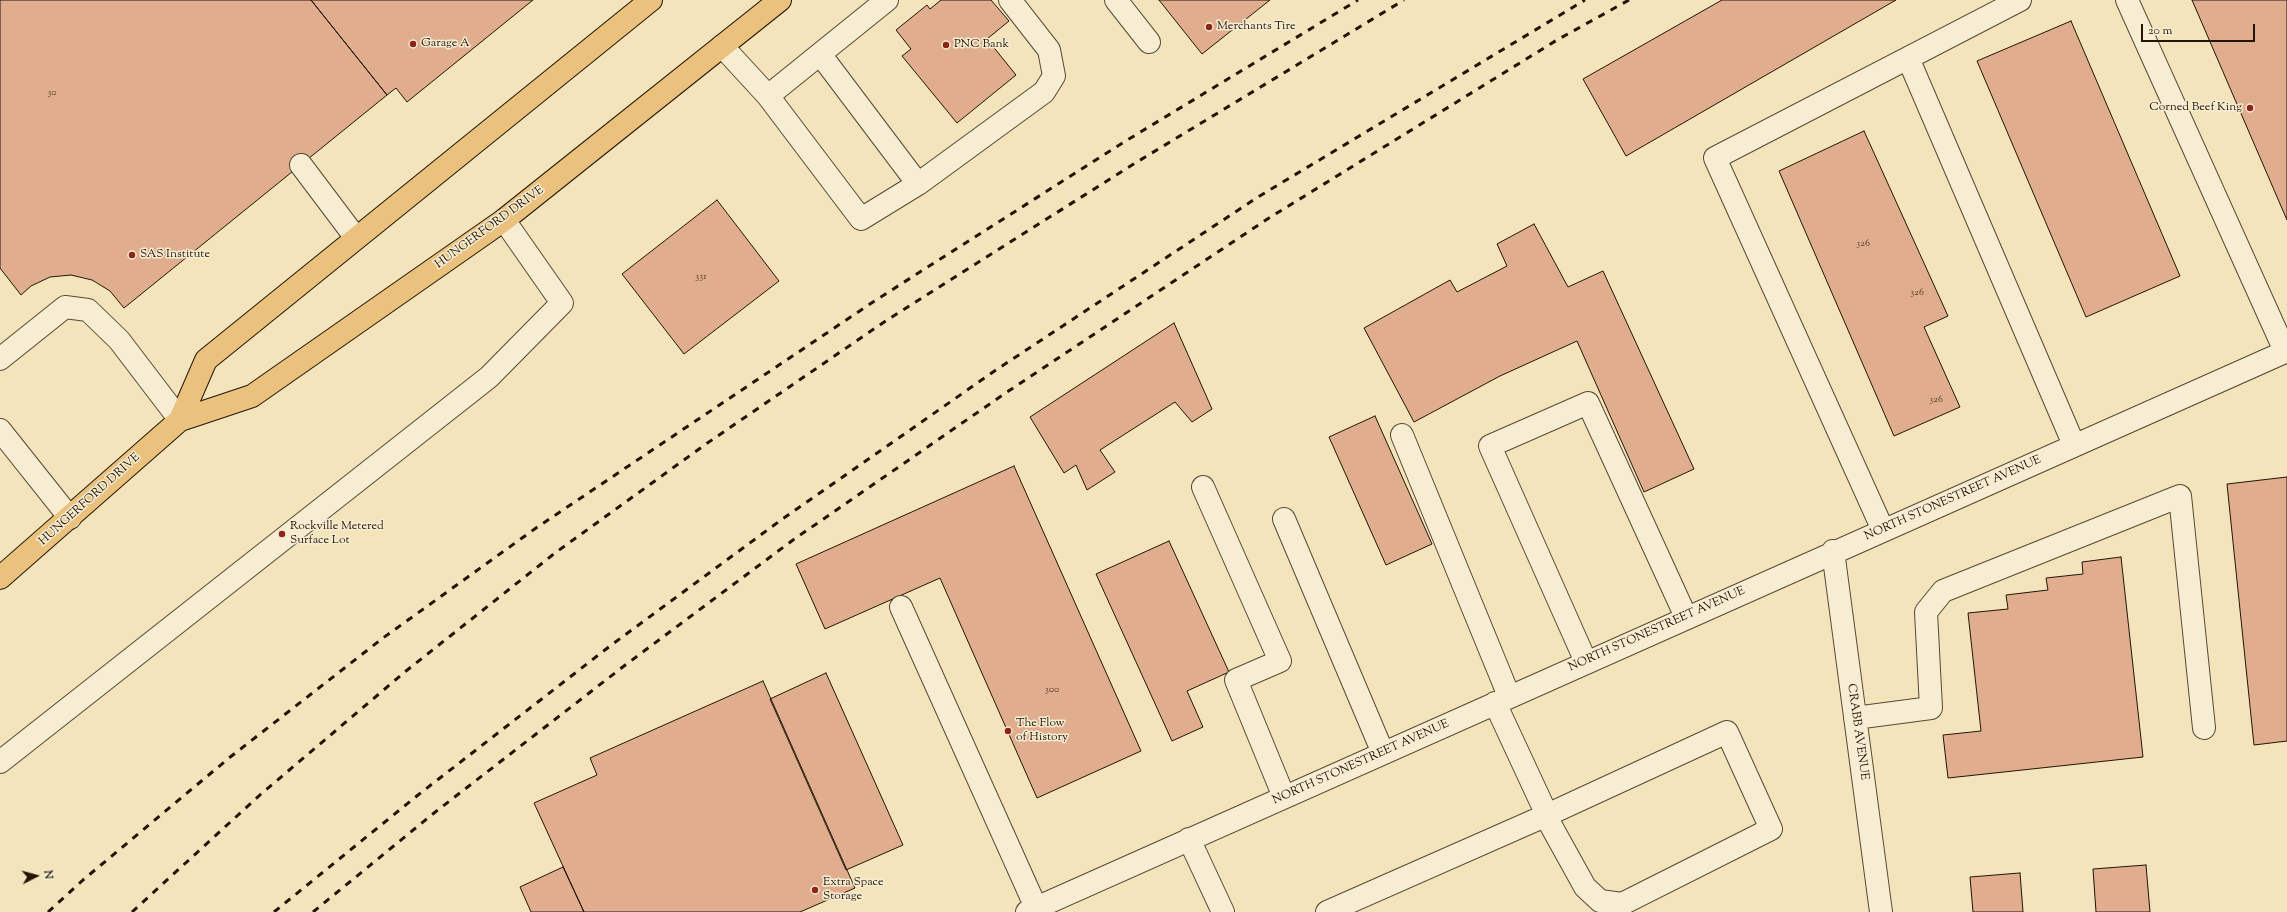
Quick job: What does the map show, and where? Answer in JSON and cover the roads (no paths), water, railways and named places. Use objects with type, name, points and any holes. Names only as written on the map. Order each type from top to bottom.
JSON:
[{"type":"main road","name":"HUNGERFORD DRIVE","points":[[180,420],[206,360],[651,0]]},
{"type":"main road","name":"HUNGERFORD DRIVE","points":[[0,578],[180,420],[252,396],[504,220],[780,0]]},
{"type":"street","points":[[768,96],[887,0]]},
{"type":"street","points":[[722,46],[768,96],[861,219],[918,184],[1044,92],[1054,76],[1049,50],[1010,0]]},
{"type":"street","points":[[1116,0],[1149,42]]},
{"type":"street","points":[[1883,530],[1715,158],[2020,0]]},
{"type":"street","points":[[2127,0],[2286,351]]},
{"type":"street","points":[[820,54],[918,184]]},
{"type":"street","points":[[1908,58],[2074,445]]},
{"type":"street","points":[[300,165],[356,238]]},
{"type":"street","points":[[0,762],[489,376],[562,303],[504,220]]},
{"type":"street","points":[[0,359],[65,307],[88,310],[119,340],[180,420]]},
{"type":"street","name":"NORTH STONESTREET AVENUE","points":[[1034,910],[1833,551],[2286,351]]},
{"type":"street","points":[[1586,662],[1490,446],[1588,403],[1686,617]]},
{"type":"street","points":[[0,430],[70,518]]},
{"type":"street","points":[[1327,912],[1547,815],[1727,732],[1771,829],[1622,904],[1600,901],[1585,887],[1547,815],[1402,435]]},
{"type":"street","points":[[1203,488],[1280,661],[1236,680],[1284,797]]},
{"type":"street","points":[[1855,718],[1931,708],[1926,612],[1943,591],[2180,496],[2204,728]]},
{"type":"street","points":[[1284,519],[1383,753]]},
{"type":"street","name":"CRABB AVENUE","points":[[1833,551],[1881,912]]},
{"type":"street","points":[[901,607],[1034,910]]},
{"type":"street","points":[[1190,839],[1223,912]]},
{"type":"railway","points":[[48,912],[83,880],[229,758],[383,638],[536,528],[876,300],[1124,142],[1358,0]]},
{"type":"railway","points":[[132,912],[261,794],[406,671],[555,553],[706,444],[887,320],[1132,165],[1404,0]]},
{"type":"railway","points":[[274,912],[418,795],[610,646],[781,520],[996,370],[1258,197],[1585,0]]},
{"type":"railway","points":[[313,912],[434,813],[624,666],[793,540],[1007,392],[1269,218],[1557,40],[1629,0]]},
{"type":"place","name":"Merchants Tire","points":[[1209,27]]},
{"type":"place","name":"Garage A","points":[[413,44]]},
{"type":"place","name":"PNC Bank","points":[[946,45]]},
{"type":"place","name":"Corned Beef King","points":[[2250,108]]},
{"type":"place","name":"SAS Institute","points":[[132,255]]},
{"type":"place","name":"Rockville Metered Surface Lot","points":[[282,534]]},
{"type":"place","name":"The Flow of History","points":[[1008,731]]},
{"type":"place","name":"Extra Space Storage","points":[[815,890]]}]
